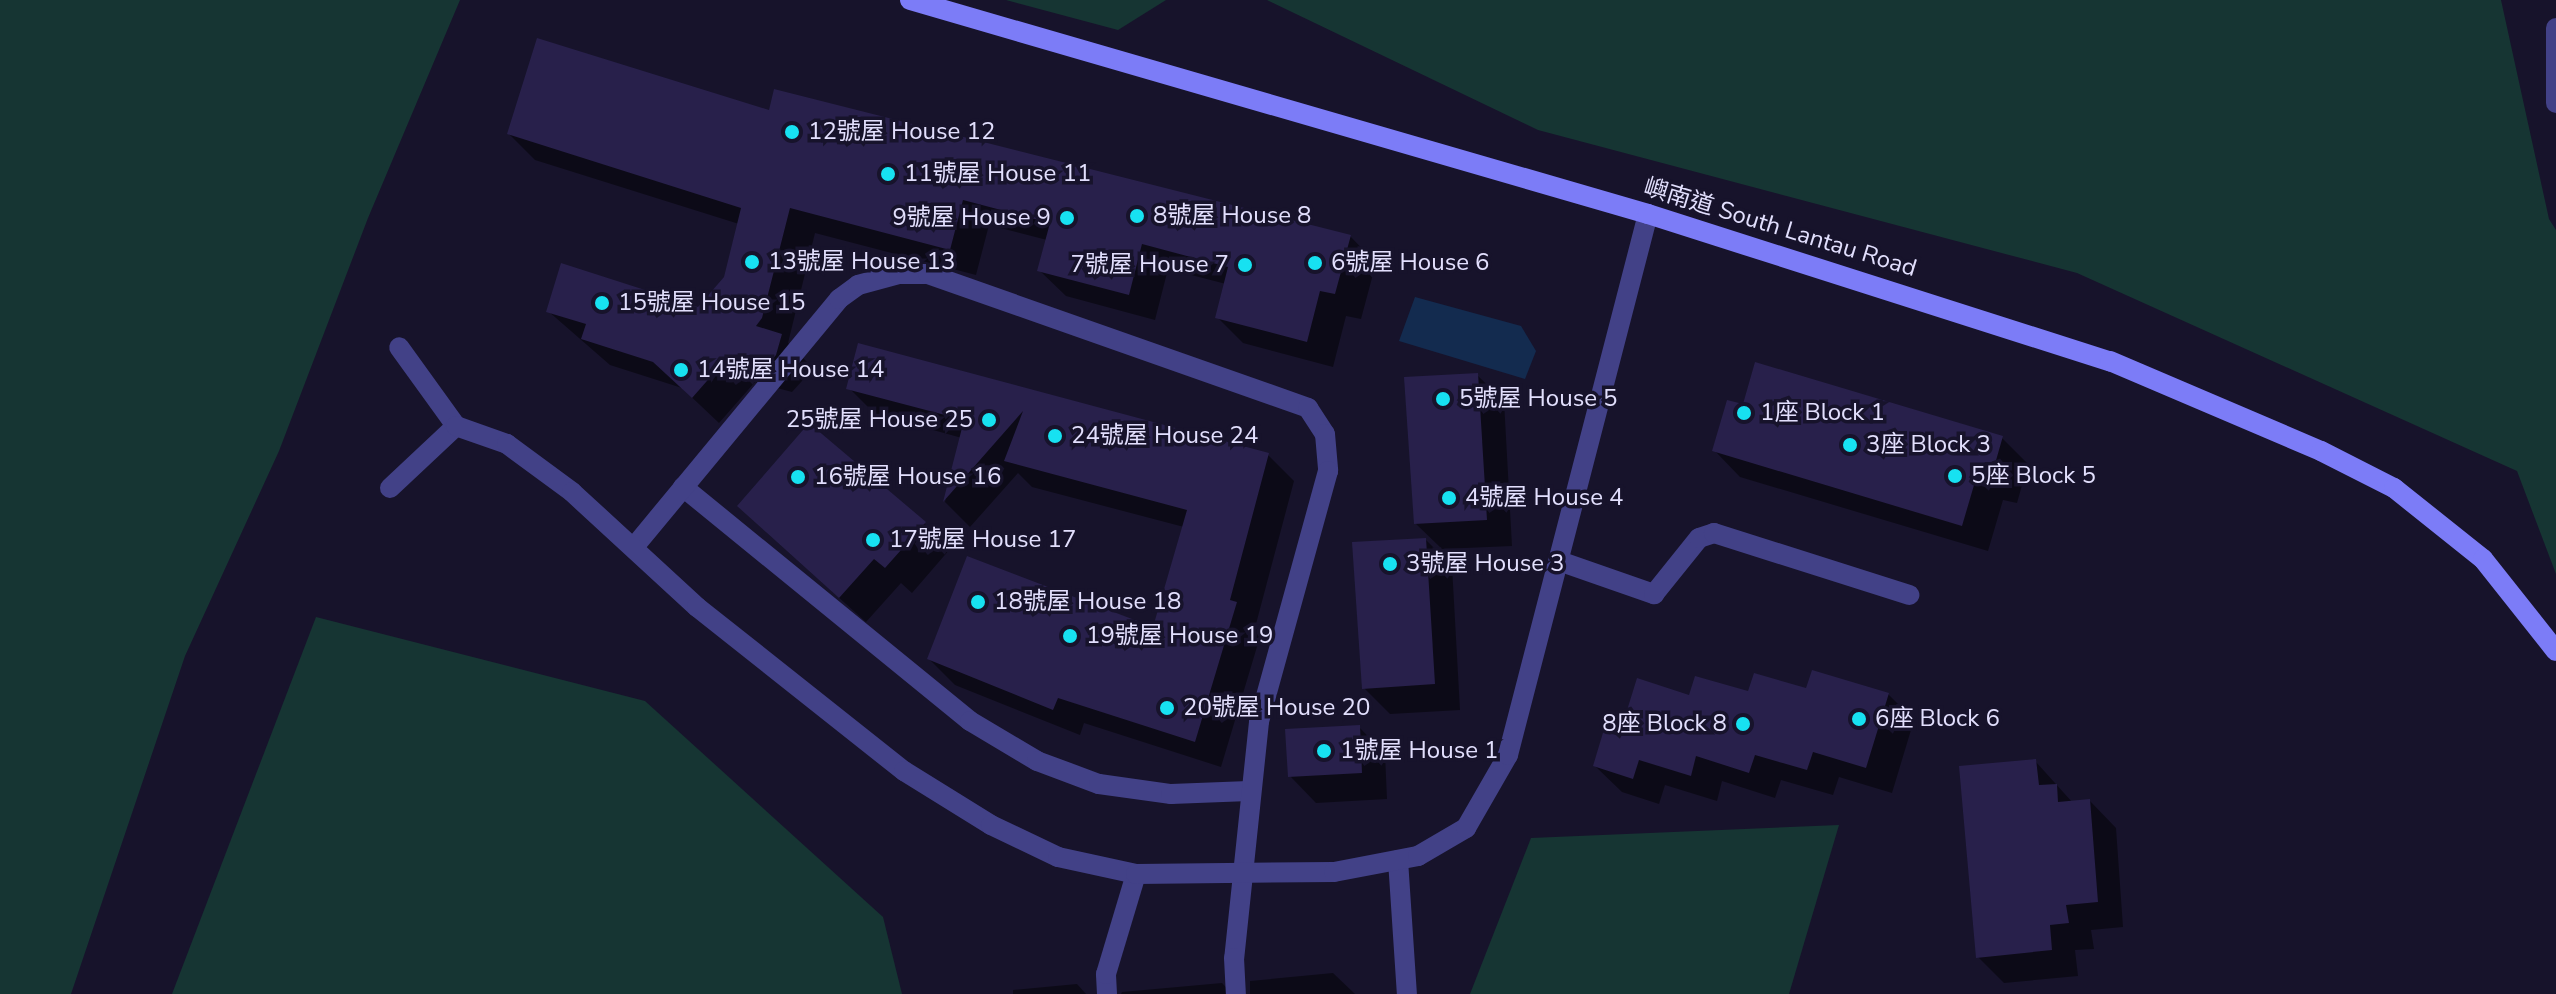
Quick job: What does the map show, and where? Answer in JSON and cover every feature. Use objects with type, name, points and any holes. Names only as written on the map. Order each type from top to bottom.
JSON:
[{"type":"main road","name":"嶼南道 South Lantau Road","points":[[910,0],[1648,214],[2053,340],[2361,469],[2454,532],[2509,588],[2556,651]]},
{"type":"street","points":[[2556,28],[2556,103]]},
{"type":"street","points":[[399,347],[456,426],[507,444],[634,547],[697,607],[904,771],[991,825],[1058,857],[1136,874],[1246,876],[1334,872],[1418,856],[1466,828],[1508,755],[1648,214]]},
{"type":"street","points":[[634,547],[839,299],[858,285],[899,274],[928,274],[1308,408],[1325,434],[1328,471],[1259,722],[1249,791],[1246,876],[1234,958],[1236,994]]},
{"type":"street","points":[[390,488],[456,426]]},
{"type":"street","points":[[683,487],[970,721],[1037,761],[1099,784],[1171,794],[1249,791]]},
{"type":"street","points":[[1559,561],[1654,594],[1699,538],[1714,533],[1909,595]]},
{"type":"street","points":[[1398,860],[1407,994]]},
{"type":"street","points":[[1107,994],[1106,974],[1136,874]]},
{"type":"green space","points":[[0,0],[460,0],[368,218],[279,451],[185,656],[71,994],[0,994]]},
{"type":"green space","points":[[1006,0],[1166,0],[1118,30]]},
{"type":"green space","points":[[1267,0],[2501,0],[2549,219],[2556,230],[2556,574],[2517,471],[2077,273],[1538,130]]},
{"type":"green space","points":[[316,617],[645,701],[883,917],[902,994],[172,994]]},
{"type":"green space","points":[[1839,825],[1789,994],[1470,994],[1531,838]]},
{"type":"water","points":[[1415,297],[1521,326],[1536,351],[1525,379],[1399,341]]},
{"type":"building","points":[[537,38],[769,110],[774,89],[1351,235],[1335,294],[1320,291],[1307,342],[1215,318],[1228,267],[1142,244],[1129,295],[1037,271],[1050,223],[963,200],[950,250],[790,208],[762,318],[756,326],[782,334],[776,355],[766,367],[728,357],[692,398],[653,362],[581,339],[586,324],[546,312],[561,263],[698,307],[724,277],[741,208],[507,134]]},
{"type":"building","points":[[858,343],[1269,453],[1230,600],[1237,602],[1195,742],[1058,698],[1053,710],[927,659],[967,556],[1153,627],[1187,510],[1004,461],[1023,411],[943,502],[964,420],[846,389]]},
{"type":"building","points":[[1755,362],[2003,436],[1991,478],[1977,475],[1962,526],[1712,451],[1727,400],[1743,404]]},
{"type":"building","points":[[1478,373],[1487,520],[1414,524],[1404,377]]},
{"type":"building","points":[[809,423],[926,522],[885,568],[874,559],[839,598],[737,506]]},
{"type":"building","points":[[1426,538],[1435,684],[1362,689],[1352,542]]},
{"type":"building","points":[[1812,670],[1889,693],[1866,768],[1813,752],[1807,770],[1755,755],[1749,773],[1696,756],[1691,776],[1639,760],[1633,779],[1593,766],[1608,716],[1624,720],[1637,678],[1689,695],[1695,676],[1748,691],[1754,673],[1806,688]]},
{"type":"building","name":"1號屋 House 1","points":[[1360,725],[1362,773],[1288,777],[1285,729]]},
{"type":"building","points":[[2036,759],[2039,785],[2057,784],[2058,802],[2090,799],[2098,902],[2066,905],[2069,923],[2050,925],[2052,950],[1976,958],[1959,766]]},
{"type":"place","name":"12號屋 House 12","points":[[792,132]]},
{"type":"place","name":"11號屋 House 11","points":[[888,174]]},
{"type":"place","name":"8號屋 House 8","points":[[1137,216]]},
{"type":"place","name":"9號屋 House 9","points":[[1067,218]]},
{"type":"place","name":"13號屋 House 13","points":[[752,262]]},
{"type":"place","name":"6號屋 House 6","points":[[1315,263]]},
{"type":"place","name":"7號屋 House 7","points":[[1245,265]]},
{"type":"place","name":"15號屋 House 15","points":[[602,303]]},
{"type":"place","name":"14號屋 House 14","points":[[681,370]]},
{"type":"place","name":"5號屋 House 5","points":[[1443,399]]},
{"type":"place","name":"1座 Block 1","points":[[1744,413]]},
{"type":"place","name":"25號屋 House 25","points":[[989,420]]},
{"type":"place","name":"24號屋 House 24","points":[[1055,436]]},
{"type":"place","name":"3座 Block 3","points":[[1850,445]]},
{"type":"place","name":"5座 Block 5","points":[[1955,476]]},
{"type":"place","name":"16號屋 House 16","points":[[798,477]]},
{"type":"place","name":"4號屋 House 4","points":[[1449,498]]},
{"type":"place","name":"17號屋 House 17","points":[[873,540]]},
{"type":"place","name":"3號屋 House 3","points":[[1390,564]]},
{"type":"place","name":"18號屋 House 18","points":[[978,602]]},
{"type":"place","name":"19號屋 House 19","points":[[1070,636]]},
{"type":"place","name":"20號屋 House 20","points":[[1167,708]]},
{"type":"place","name":"6座 Block 6","points":[[1859,719]]},
{"type":"place","name":"8座 Block 8","points":[[1743,724]]},
{"type":"place","name":"1號屋 House 1","points":[[1324,751]]}]
